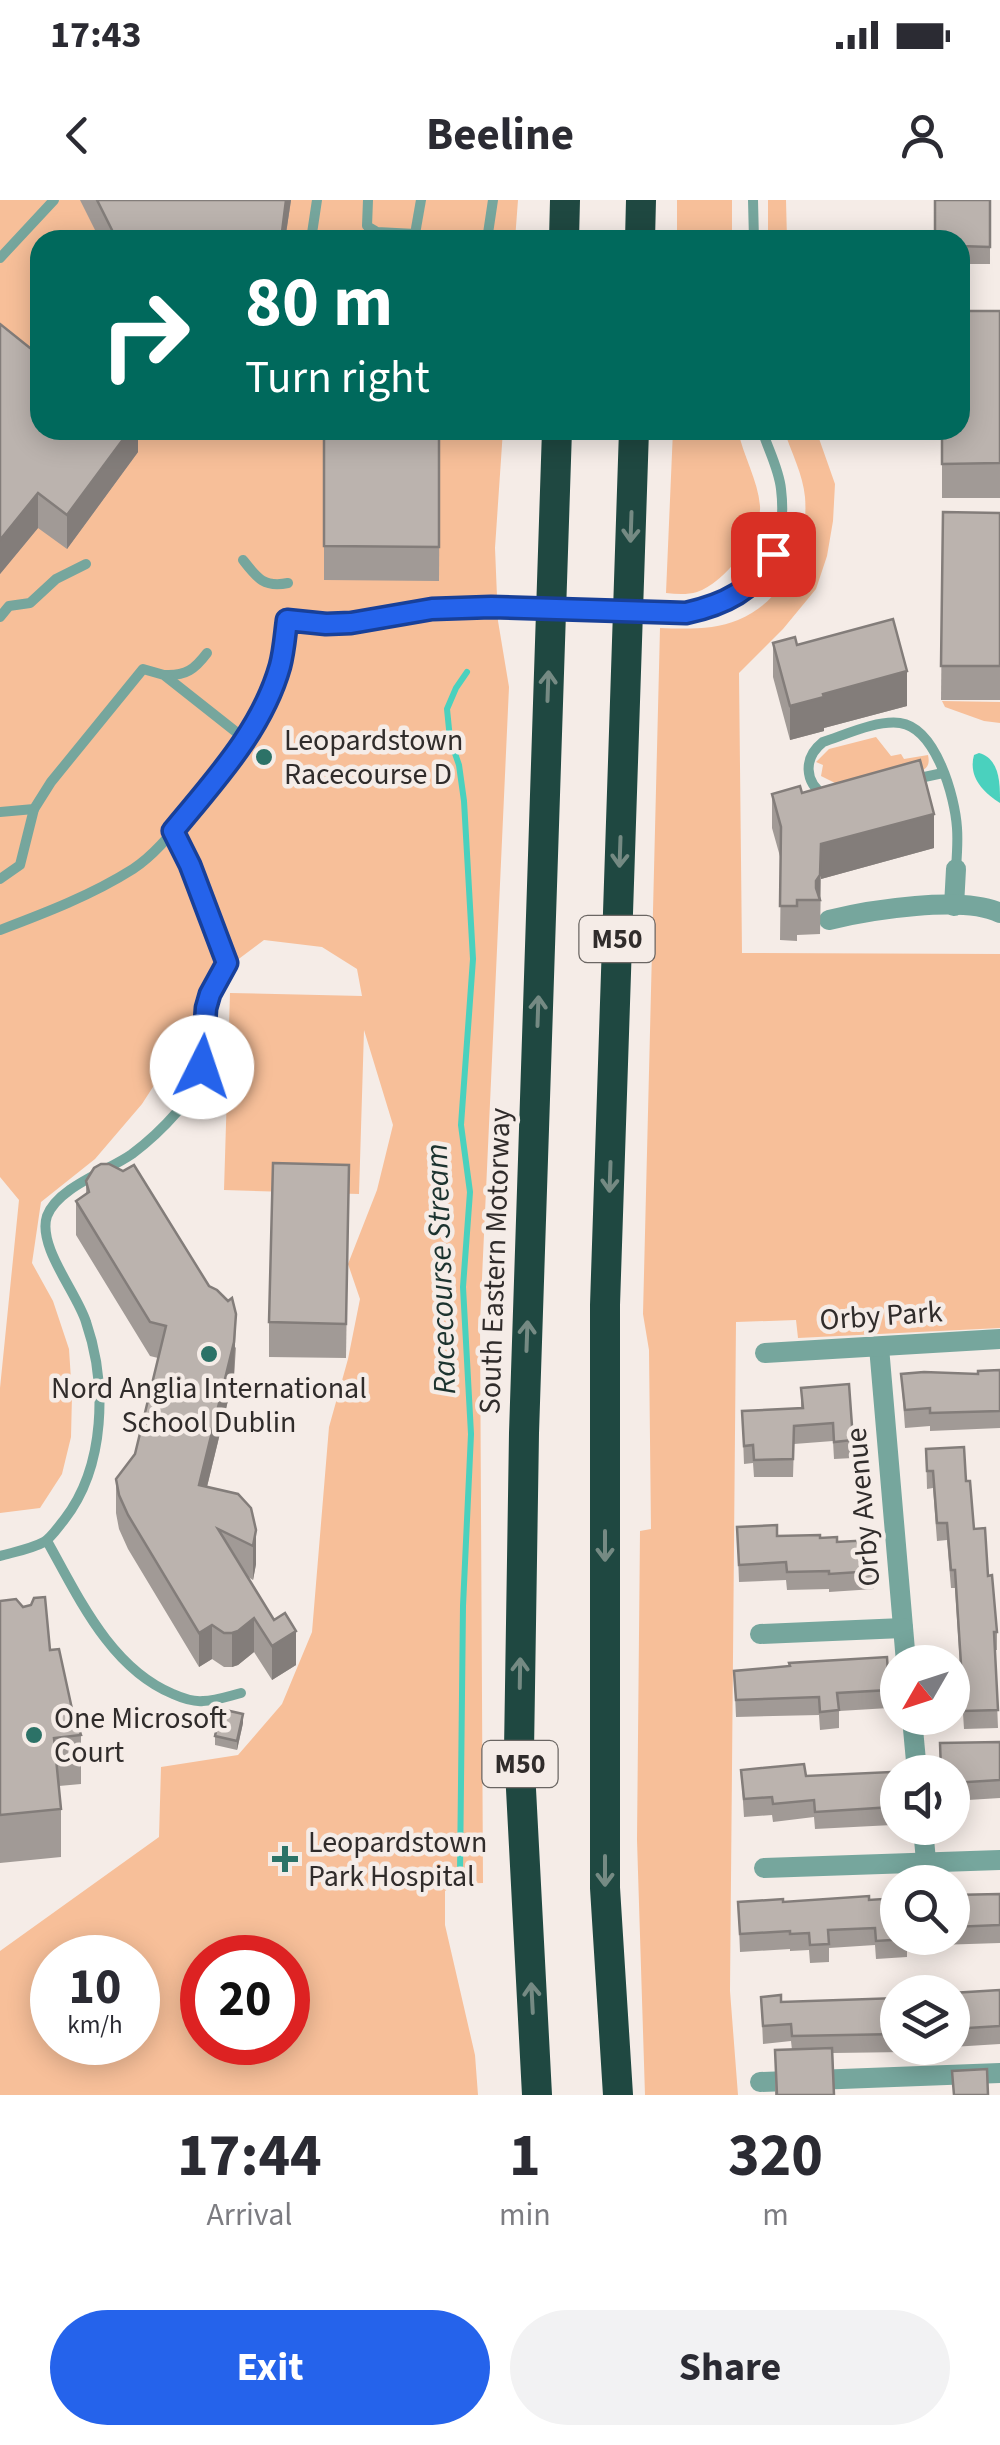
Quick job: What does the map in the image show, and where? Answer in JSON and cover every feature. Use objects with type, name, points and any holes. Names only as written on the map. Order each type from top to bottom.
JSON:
[{"type":"highway","points":[[564,230],[566,200]]},
{"type":"highway","points":[[640,230],[641,200]]},
{"type":"highway","name":"South Eastern Motorway","points":[[537,2095],[519,1751],[526,1394],[557,440]]},
{"type":"highway","name":"M50","points":[[618,2095],[605,1888],[605,1305],[634,440]]},
{"type":"street","points":[[954,906],[956,869]]},
{"type":"street","points":[[829,920],[880,910],[954,906],[987,907],[1000,913]]},
{"type":"street","name":"Orby Park","points":[[765,1353],[1000,1339]]},
{"type":"street","name":"Orby Avenue","points":[[879,1347],[904,1645]]},
{"type":"street","points":[[760,1634],[903,1628]]},
{"type":"street","points":[[924,1845],[926,1862]]},
{"type":"street","points":[[764,1868],[1000,1860]]},
{"type":"street","points":[[760,2082],[922,2086],[1000,2072]]},
{"type":"lane","points":[[0,258],[54,200]]},
{"type":"lane","points":[[312,230],[317,200]]},
{"type":"lane","points":[[368,200],[365,220],[373,230]]},
{"type":"lane","points":[[417,230],[421,200]]},
{"type":"lane","points":[[488,230],[493,200]]},
{"type":"lane","points":[[753,200],[754,230]]},
{"type":"lane","points":[[0,930],[51,911],[133,868],[173,831],[218,777],[260,716],[283,652],[287,620],[351,623],[432,609],[491,607],[686,613],[711,608],[743,591],[768,566],[780,530],[781,484],[766,440]]},
{"type":"lane","points":[[243,560],[257,578],[274,586],[288,583]]},
{"type":"lane","points":[[0,617],[9,606],[30,603],[56,579],[86,564]]},
{"type":"lane","points":[[0,880],[20,865],[34,810],[51,782],[144,669],[178,676],[195,669],[208,653]]},
{"type":"lane","points":[[164,675],[245,739]]},
{"type":"lane","points":[[833,798],[816,790],[808,768],[810,757],[823,742],[877,725],[896,722],[910,726],[934,750],[943,773],[957,822],[956,869]]},
{"type":"lane","points":[[906,781],[943,773]]},
{"type":"lane","points":[[0,812],[34,810]]},
{"type":"lane","points":[[0,1556],[47,1540],[84,1486],[96,1441],[99,1396],[95,1355],[86,1322],[49,1248],[45,1228],[48,1215],[68,1192],[133,1153],[188,1098],[202,1067],[210,994],[227,963],[173,831]]},
{"type":"lane","points":[[47,1540],[101,1631],[145,1679],[171,1693],[201,1702],[241,1694]]},
{"type":"shaded area","points":[[0,200],[518,200],[516,230],[30,230],[30,440],[502,440],[495,548],[498,621],[509,687],[480,1322],[483,1883],[455,1884],[445,1891],[445,1925],[475,2055],[478,2095],[0,2095],[0,1951],[159,1837],[161,1767],[238,1755],[282,1704],[312,1632],[329,1427],[360,1299],[348,1264],[377,1190],[393,1125],[364,1030],[359,1194],[224,1190],[230,993],[362,996],[357,969],[322,947],[264,940],[232,964],[142,1104],[95,1159],[41,1202],[32,1263],[53,1301],[69,1349],[72,1395],[71,1437],[62,1474],[40,1508],[0,1513],[0,1388],[19,1200],[0,1177]]},
{"type":"shaded area","points":[[677,200],[732,200],[732,230],[677,230]]},
{"type":"shaded area","points":[[768,200],[786,200],[787,230],[768,230]]},
{"type":"shaded area","points":[[673,440],[741,440],[760,506],[755,530],[740,556],[708,587],[689,594],[666,593]]},
{"type":"shaded area","points":[[788,440],[820,440],[835,484],[827,556],[816,589],[739,673],[742,953],[1000,954],[1000,1328],[798,1338],[796,1320],[736,1322],[730,1991],[738,2095],[645,2095],[637,1840],[640,1531],[651,1529],[649,1350],[643,1314],[660,628],[720,626],[755,611],[769,599],[791,570],[798,553],[805,516],[802,480]]},
{"type":"shaded area","points":[[942,701],[1000,702],[1000,723],[945,707]]},
{"type":"shaded area","points":[[876,737],[891,756],[901,754],[904,759],[928,755],[928,766],[918,772],[839,785],[821,776],[823,765],[816,762],[829,749]]},
{"type":"water","points":[[979,753],[995,766],[1000,803],[975,777],[974,755]]},
{"type":"building","points":[[97,200],[286,200],[282,230],[112,230]]},
{"type":"building","points":[[935,200],[990,200],[990,247],[970,246],[970,230],[935,230]]},
{"type":"building","points":[[970,311],[1000,311],[1000,463],[942,464],[942,440],[970,440]]},
{"type":"building","points":[[0,324],[30,348],[30,440],[123,440],[67,515],[38,493],[0,540]]},
{"type":"building","points":[[324,440],[439,440],[439,547],[324,546]]},
{"type":"building","points":[[943,512],[1000,513],[1000,666],[941,666]]},
{"type":"building","points":[[893,619],[907,671],[790,706],[773,643],[795,637],[797,645]]},
{"type":"building","points":[[920,760],[934,814],[821,844],[820,875],[816,881],[820,900],[797,900],[797,906],[780,906],[781,827],[772,794],[800,786],[802,793]]},
{"type":"building","points":[[273,1163],[349,1165],[346,1324],[269,1322]]},
{"type":"building","name":"Nord Anglia International School Dublin","points":[[101,1164],[123,1171],[134,1165],[209,1286],[228,1301],[232,1298],[236,1314],[234,1342],[199,1485],[238,1494],[251,1508],[256,1530],[253,1546],[218,1529],[274,1620],[285,1613],[296,1631],[272,1646],[254,1618],[232,1633],[212,1625],[199,1633],[119,1495],[116,1479],[135,1454],[166,1326],[150,1322],[76,1201],[89,1192],[86,1181]]},
{"type":"building","points":[[1000,1370],[1000,1411],[905,1410],[901,1374],[978,1374]]},
{"type":"building","points":[[849,1384],[853,1440],[834,1442],[833,1423],[794,1426],[793,1459],[754,1460],[753,1445],[744,1446],[742,1411],[803,1408],[801,1388]]},
{"type":"building","points":[[964,1447],[974,1529],[985,1528],[988,1576],[992,1575],[998,1710],[970,1711],[970,1645],[960,1645],[955,1570],[951,1570],[947,1523],[937,1523],[933,1471],[927,1471],[926,1449]]},
{"type":"building","points":[[777,1525],[777,1536],[820,1535],[837,1537],[837,1542],[872,1540],[874,1571],[787,1572],[786,1562],[739,1565],[737,1527]]},
{"type":"building","name":"One Microsoft Court","points":[[45,1597],[50,1650],[59,1649],[81,1735],[54,1738],[61,1809],[0,1815],[0,1601],[16,1599],[23,1607],[31,1605],[34,1598]]},
{"type":"building","points":[[880,1657],[880,1691],[837,1693],[839,1710],[820,1712],[819,1697],[736,1700],[734,1671],[790,1666],[789,1663]]},
{"type":"building","points":[[221,1709],[243,1714],[237,1741],[215,1736]]},
{"type":"building","points":[[1000,1742],[1000,1780],[970,1782],[970,1755],[940,1755],[940,1743]]},
{"type":"building","points":[[804,1764],[806,1776],[880,1773],[880,1808],[815,1812],[814,1800],[773,1804],[772,1797],[744,1799],[741,1770]]},
{"type":"building","points":[[1000,1894],[1000,1925],[970,1926],[970,1895]]},
{"type":"building","points":[[869,1896],[869,1900],[880,1899],[880,1941],[876,1941],[875,1928],[828,1930],[829,1944],[810,1945],[809,1933],[740,1934],[738,1902]]},
{"type":"building","points":[[1000,1990],[1000,2026],[970,2028],[970,1992]]},
{"type":"building","points":[[781,1995],[781,2002],[880,1999],[880,2034],[792,2036],[791,2024],[763,2026],[761,1997]]},
{"type":"building","points":[[832,2048],[834,2095],[777,2095],[775,2050]]},
{"type":"building","points":[[987,2069],[988,2095],[954,2095],[952,2071]]},
{"type":"waterway","name":"Racecourse Stream","points":[[460,1872],[463,1606],[471,1434],[463,1287],[470,1192],[461,1125],[473,959],[464,801],[447,709],[467,672]]},
{"type":"place","name":"Leopardstown Racecourse D","points":[[264,757]]},
{"type":"place","name":"Nord Anglia International School Dublin","points":[[209,1354]]},
{"type":"place","name":"One Microsoft Court","points":[[34,1735]]},
{"type":"place","name":"Leopardstown Park Hospital","points":[[285,1859]]},
{"type":"route","points":[[202,1067],[206,1008],[227,963],[173,831],[218,777],[260,716],[279,670],[287,620],[351,623],[432,609],[491,607],[686,613],[711,608],[743,591],[768,566],[773,554]]}]
